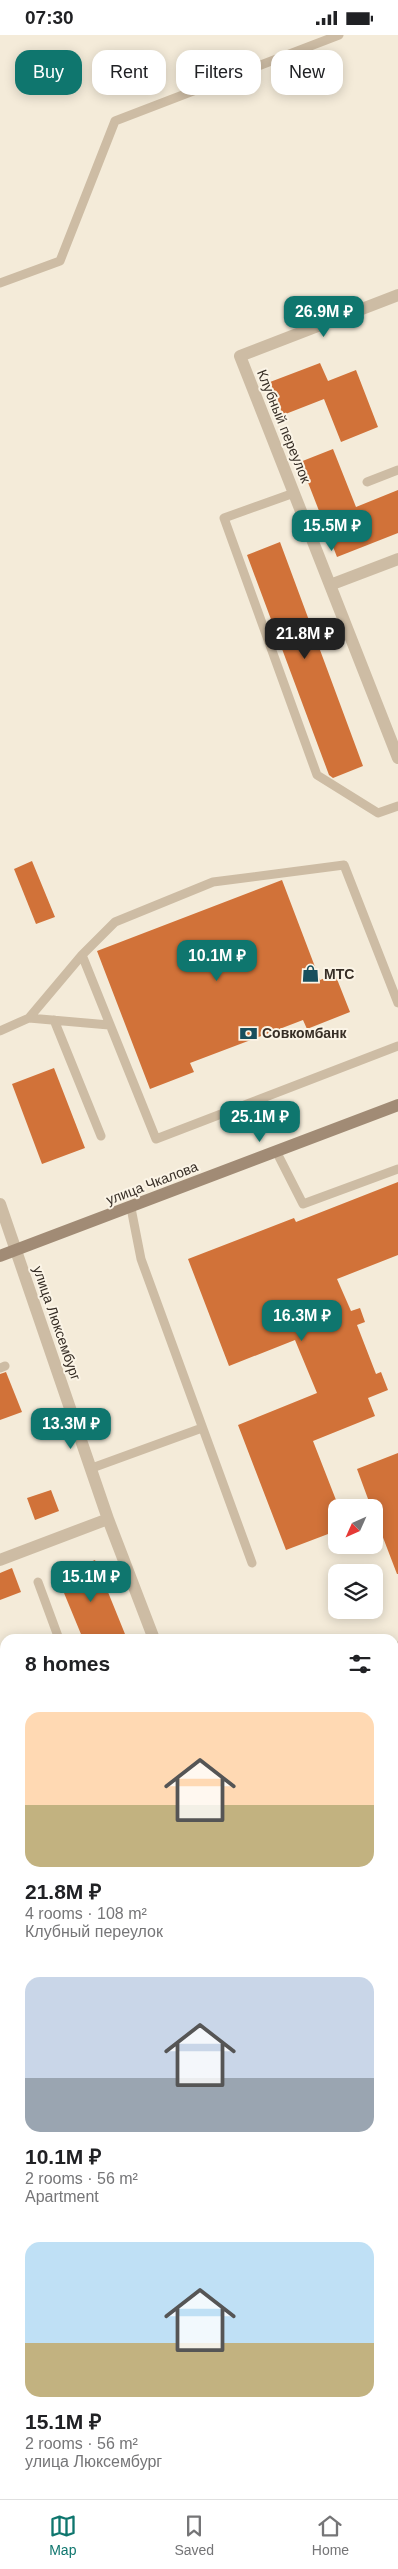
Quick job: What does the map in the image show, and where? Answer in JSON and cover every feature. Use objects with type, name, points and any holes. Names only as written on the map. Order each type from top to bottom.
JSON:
[{"type":"street","name":"Клубный переулок","points":[[398,295],[240,356],[398,758]]},
{"type":"street","points":[[330,585],[398,559]]},
{"type":"street","name":"улица Чкалова","points":[[0,1256],[131,1208],[398,1105]]},
{"type":"street","name":"улица Люксембург","points":[[0,1204],[108,1519],[152,1634]]},
{"type":"street","points":[[0,1560],[108,1519]]},
{"type":"lane","points":[[0,283],[60,261],[115,121],[339,35]]},
{"type":"lane","points":[[367,482],[398,470]]},
{"type":"lane","points":[[294,493],[224,518],[317,775],[378,813],[398,806]]},
{"type":"lane","points":[[0,1031],[29,1018],[82,955],[115,922],[213,882],[344,865],[394,979],[398,1003]]},
{"type":"lane","points":[[82,955],[108,1025],[156,1139],[398,1047]]},
{"type":"lane","points":[[29,1018],[108,1025]]},
{"type":"lane","points":[[54,1020],[101,1135]]},
{"type":"lane","points":[[276,1151],[303,1204],[398,1169]]},
{"type":"lane","points":[[131,1208],[142,1259],[252,1563]]},
{"type":"lane","points":[[92,1469],[202,1428]]},
{"type":"lane","points":[[38,1582],[57,1634]]},
{"type":"building","points":[[320,363],[328,381],[356,370],[378,427],[341,442],[324,399],[283,415],[270,382]]},
{"type":"building","points":[[333,449],[356,507],[398,490],[398,533],[337,557],[300,462]]},
{"type":"building","points":[[280,542],[363,766],[333,778],[329,775],[247,555]]},
{"type":"building","points":[[32,861],[55,917],[36,924],[14,869]]},
{"type":"building","points":[[282,880],[320,980],[335,974],[350,1012],[307,1029],[303,1020],[190,1063],[194,1072],[150,1089],[97,951]]},
{"type":"building","points":[[54,1068],[85,1148],[42,1164],[12,1084]]},
{"type":"building","points":[[398,1182],[398,1255],[337,1279],[351,1311],[360,1308],[365,1322],[357,1325],[376,1374],[381,1372],[388,1390],[368,1398],[375,1416],[313,1441],[336,1499],[328,1499],[328,1534],[286,1550],[238,1425],[317,1393],[295,1340],[229,1366],[188,1259],[294,1218],[296,1222]]},
{"type":"building","points":[[6,1372],[22,1412],[0,1420],[0,1374]]},
{"type":"building","points":[[398,1453],[398,1574],[383,1537],[383,1499],[368,1499],[357,1469]]},
{"type":"building","points":[[51,1490],[59,1511],[35,1520],[27,1498]]},
{"type":"building","points":[[95,1560],[125,1634],[81,1634],[57,1576]]},
{"type":"building","points":[[12,1568],[21,1592],[0,1600],[0,1573]]},
{"type":"place","name":"МТС","points":[[310,974]]},
{"type":"place","name":"Совкомбанк","points":[[248,1033]]}]
